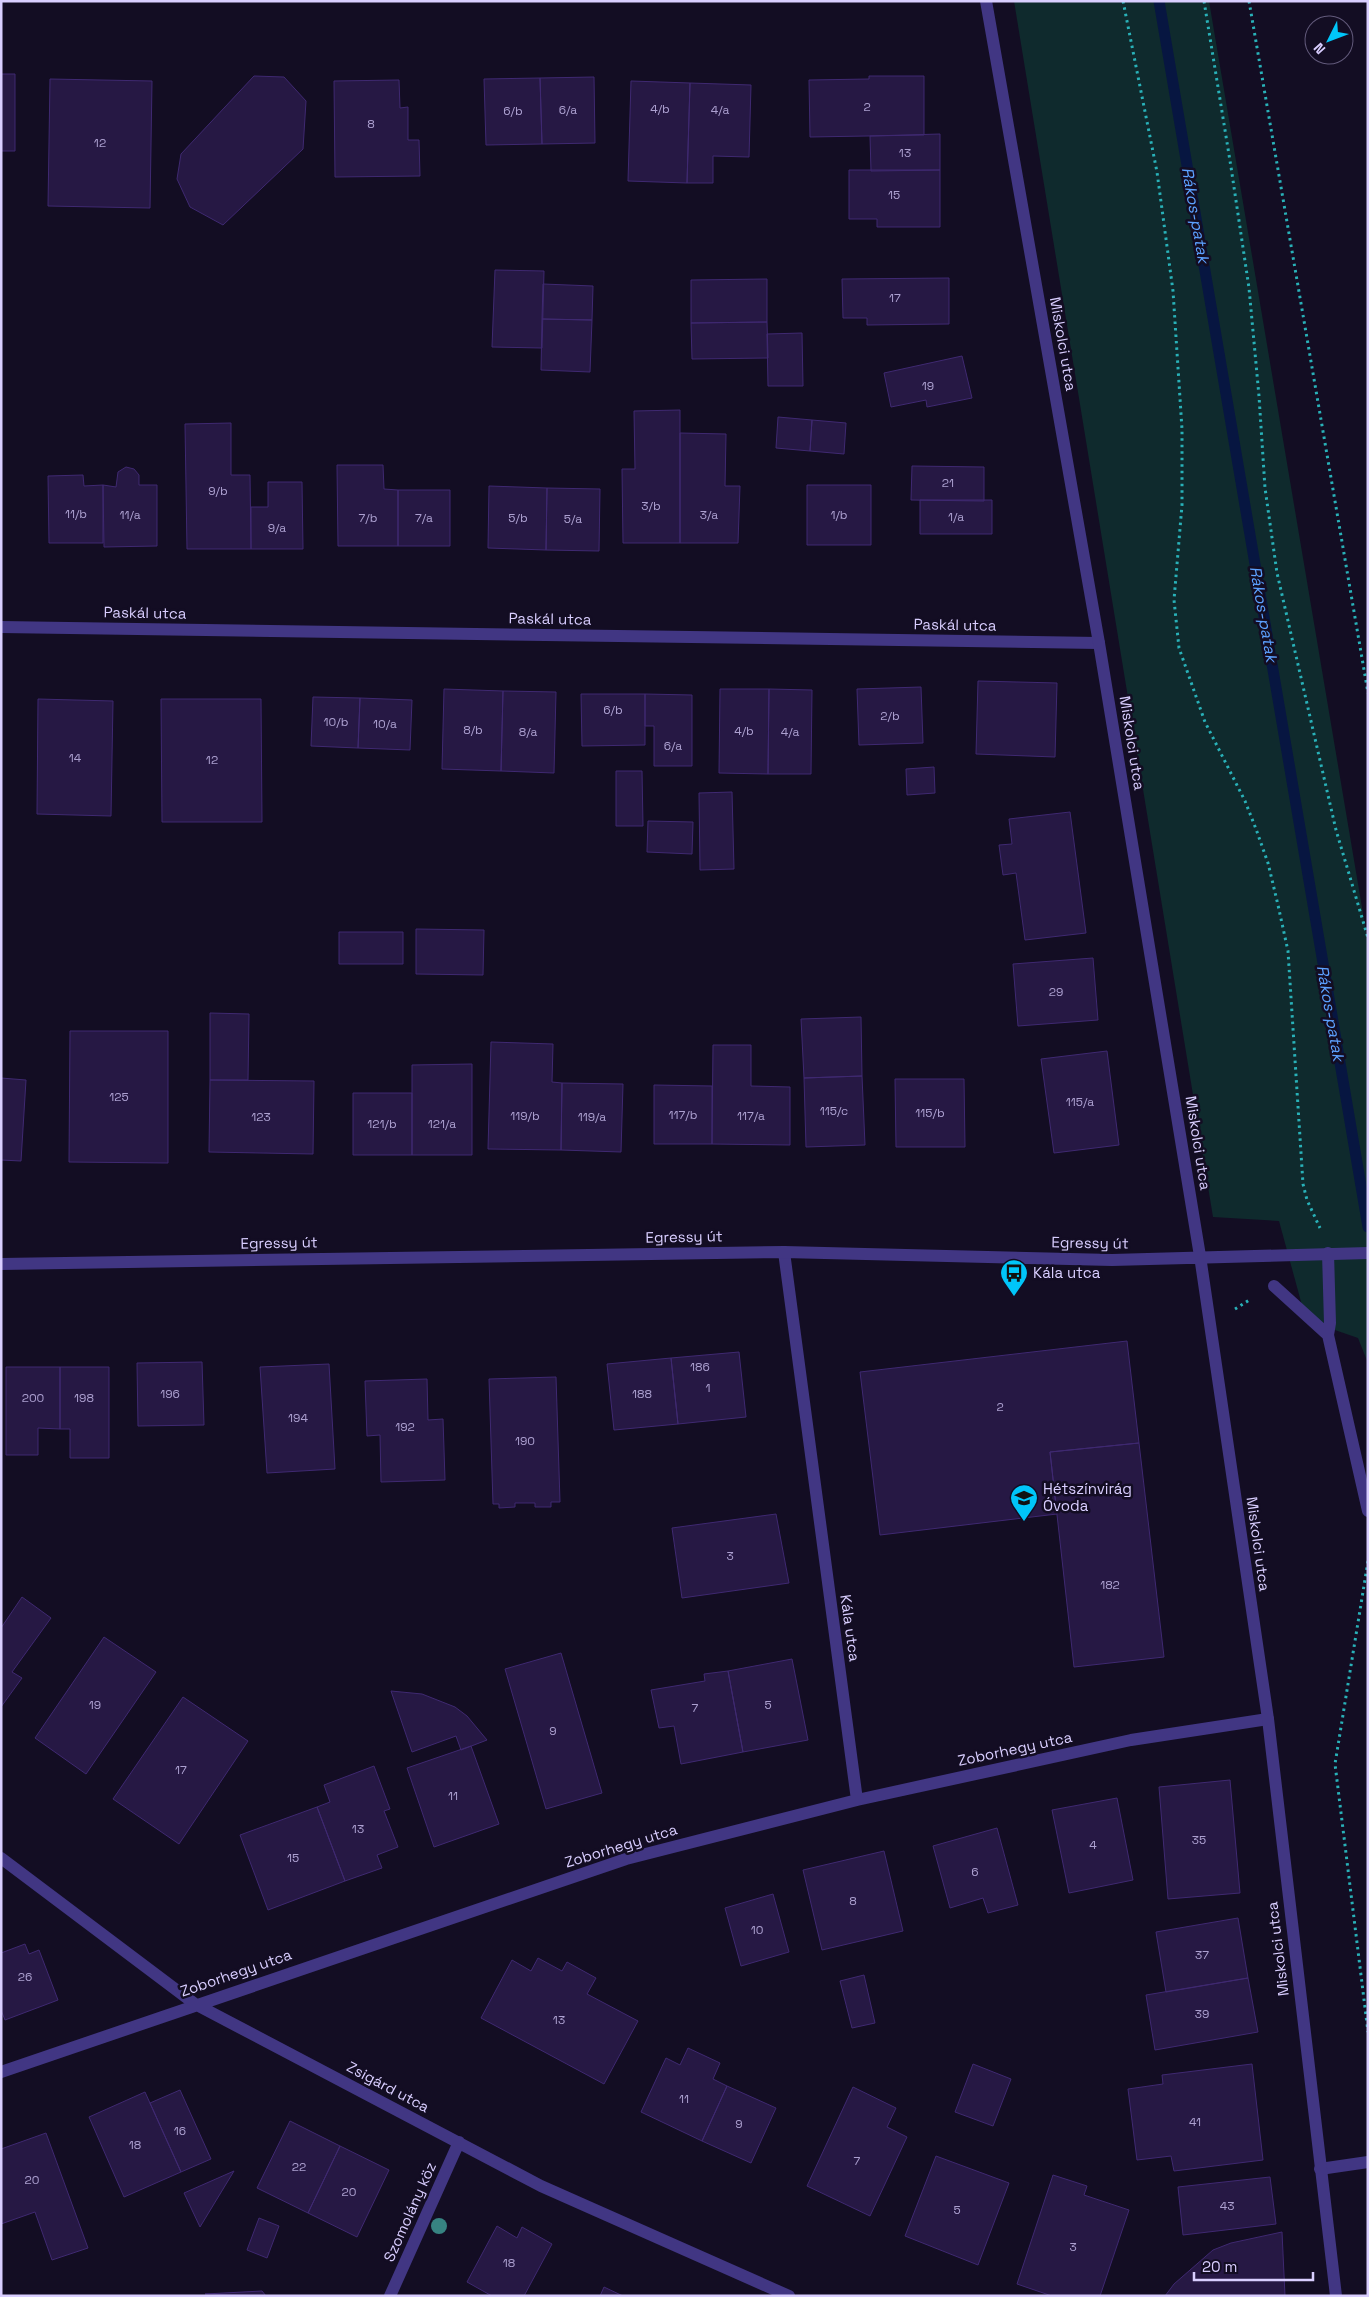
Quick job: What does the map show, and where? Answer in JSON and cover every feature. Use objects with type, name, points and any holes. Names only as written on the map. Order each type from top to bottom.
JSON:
[{"type":"street","name":"Miskolci utca","points":[[986,1],[1099,643],[1200,1256],[1268,1718],[1336,2296]]},
{"type":"street","name":"Paskál utca","points":[[1,627],[1099,643]]},
{"type":"street","name":"Egressy út","points":[[1,1264],[784,1252],[1112,1260],[1200,1256],[1368,1253]]},
{"type":"street","name":"Kála utca","points":[[784,1252],[857,1800]]},
{"type":"street","points":[[1333,1253],[1328,1335],[1368,1511]]},
{"type":"street","points":[[1274,1286],[1328,1335]]},
{"type":"street","name":"Zoborhegy utca","points":[[1,2072],[195,2004],[626,1859],[857,1800],[1131,1740],[1268,1718]]},
{"type":"street","name":"Zsigárd utca","points":[[1,1858],[195,2004],[541,2186],[789,2296]]},
{"type":"street","name":"Szomolány köz","points":[[390,2296],[459,2142]]},
{"type":"street","points":[[1320,2169],[1368,2162]]},
{"type":"path","points":[[1123,1],[1157,172],[1174,301],[1182,429],[1182,504],[1174,600],[1178,648],[1205,722],[1245,801],[1256,829],[1276,897],[1288,951],[1303,1184],[1333,1253]]},
{"type":"path","points":[[1204,1],[1249,288],[1259,396],[1264,488],[1277,573],[1336,830],[1368,938]]},
{"type":"path","points":[[1249,1],[1368,693]]},
{"type":"path","points":[[1209,1325],[1274,1286]]},
{"type":"path","points":[[1368,1561],[1335,1764],[1368,2032]]},
{"type":"green space","points":[[1014,1],[1209,1],[1368,943],[1368,1363],[1358,1338],[1306,1320],[1279,1221],[1213,1217]]},
{"type":"building","points":[[1,74],[15,74],[15,151],[1,151]]},
{"type":"building","points":[[254,76],[284,77],[306,101],[303,149],[223,225],[190,207],[177,179],[181,154]]},
{"type":"building","points":[[869,76],[924,76],[924,135],[810,137],[809,80],[869,79]]},
{"type":"building","points":[[594,77],[595,143],[542,144],[540,78]]},
{"type":"building","points":[[540,78],[542,144],[486,145],[484,79]]},
{"type":"building","points":[[50,79],[152,81],[150,208],[48,206]]},
{"type":"building","points":[[399,80],[400,108],[408,107],[408,140],[419,140],[420,176],[335,177],[334,81]]},
{"type":"building","points":[[631,81],[690,83],[687,183],[628,181]]},
{"type":"building","points":[[690,83],[751,85],[749,157],[713,156],[713,183],[687,183]]},
{"type":"building","points":[[940,134],[940,170],[871,171],[870,136]]},
{"type":"building","points":[[849,170],[940,170],[940,227],[877,227],[877,219],[849,219]]},
{"type":"building","points":[[495,270],[544,271],[542,348],[492,347]]},
{"type":"building","points":[[949,278],[949,324],[867,325],[867,318],[843,318],[842,279]]},
{"type":"building","points":[[767,279],[767,322],[691,323],[691,280]]},
{"type":"building","points":[[543,284],[593,286],[592,320],[542,319]]},
{"type":"building","points":[[542,319],[592,320],[590,372],[541,370]]},
{"type":"building","points":[[767,322],[768,358],[692,359],[691,323]]},
{"type":"building","points":[[802,333],[803,386],[768,386],[767,334]]},
{"type":"building","points":[[962,356],[972,398],[927,407],[926,400],[891,407],[884,373]]},
{"type":"building","points":[[680,410],[680,543],[623,543],[622,469],[635,469],[634,411]]},
{"type":"building","points":[[778,417],[812,420],[810,451],[776,448]]},
{"type":"building","points":[[812,420],[846,423],[844,454],[810,451]]},
{"type":"building","points":[[231,423],[231,475],[250,475],[251,549],[187,549],[185,424]]},
{"type":"building","points":[[680,433],[726,434],[725,486],[740,486],[738,543],[680,543]]},
{"type":"building","points":[[337,465],[383,465],[384,489],[398,490],[398,546],[338,546]]},
{"type":"building","points":[[912,466],[984,467],[984,501],[911,500]]},
{"type":"building","points":[[126,467],[134,469],[139,475],[139,485],[157,485],[157,546],[104,547],[103,485],[116,487],[118,472]]},
{"type":"building","points":[[83,475],[84,486],[103,485],[103,543],[49,543],[48,476]]},
{"type":"building","points":[[268,482],[302,482],[303,549],[251,549],[251,507],[268,507]]},
{"type":"building","points":[[807,485],[871,485],[871,545],[807,545]]},
{"type":"building","points":[[489,486],[547,488],[546,550],[488,548]]},
{"type":"building","points":[[547,488],[600,489],[599,551],[546,550]]},
{"type":"building","points":[[398,490],[450,490],[450,546],[398,546]]},
{"type":"building","points":[[920,500],[992,500],[992,534],[920,534]]},
{"type":"building","points":[[978,681],[1057,683],[1055,757],[976,754]]},
{"type":"building","points":[[921,687],[923,743],[859,745],[857,689]]},
{"type":"building","points":[[444,689],[503,691],[501,771],[442,769]]},
{"type":"building","points":[[720,689],[769,689],[768,774],[719,773]]},
{"type":"building","points":[[769,689],[812,690],[811,774],[768,774]]},
{"type":"building","points":[[503,691],[556,692],[554,773],[501,771]]},
{"type":"building","points":[[581,694],[645,694],[645,745],[582,746]]},
{"type":"building","points":[[645,694],[692,695],[692,766],[654,766],[654,726],[645,726]]},
{"type":"building","points":[[313,697],[360,698],[358,748],[311,746]]},
{"type":"building","points":[[360,698],[412,700],[410,750],[358,748]]},
{"type":"building","points":[[38,699],[113,701],[111,816],[37,814]]},
{"type":"building","points":[[161,699],[261,699],[262,822],[162,822]]},
{"type":"building","points":[[934,767],[935,793],[907,795],[906,769]]},
{"type":"building","points":[[616,771],[642,771],[643,826],[616,826]]},
{"type":"building","points":[[732,792],[734,869],[700,870],[699,793]]},
{"type":"building","points":[[1070,812],[1086,933],[1025,940],[1016,873],[1003,875],[999,845],[1012,844],[1009,819]]},
{"type":"building","points":[[648,821],[693,822],[692,854],[647,852]]},
{"type":"building","points":[[416,929],[484,930],[483,975],[416,974]]},
{"type":"building","points":[[339,932],[403,932],[403,964],[339,964]]},
{"type":"building","points":[[1093,958],[1098,1020],[1018,1026],[1013,964]]},
{"type":"building","points":[[210,1013],[249,1014],[248,1080],[210,1080]]},
{"type":"building","points":[[861,1017],[862,1076],[804,1078],[801,1019]]},
{"type":"building","points":[[70,1031],[168,1031],[168,1163],[69,1162]]},
{"type":"building","points":[[491,1042],[553,1044],[552,1082],[562,1083],[561,1150],[488,1149]]},
{"type":"building","points":[[713,1045],[751,1045],[751,1086],[790,1087],[790,1145],[712,1144]]},
{"type":"building","points":[[1107,1051],[1119,1145],[1054,1153],[1041,1059]]},
{"type":"building","points":[[472,1064],[472,1155],[412,1155],[412,1065]]},
{"type":"building","points":[[862,1076],[865,1145],[806,1147],[804,1078]]},
{"type":"building","points":[[1,1078],[26,1080],[21,1161],[1,1160]]},
{"type":"building","points":[[895,1079],[964,1079],[965,1147],[896,1147]]},
{"type":"building","points":[[210,1080],[314,1081],[313,1154],[209,1152]]},
{"type":"building","points":[[562,1083],[623,1084],[621,1152],[561,1150]]},
{"type":"building","points":[[654,1085],[712,1086],[712,1144],[654,1144]]},
{"type":"building","points":[[353,1093],[412,1093],[412,1155],[353,1155]]},
{"type":"building","points":[[1127,1341],[1139,1443],[1050,1452],[1057,1514],[880,1535],[860,1372]]},
{"type":"building","points":[[739,1352],[746,1417],[678,1424],[671,1358]]},
{"type":"building","points":[[671,1358],[678,1424],[614,1430],[607,1364]]},
{"type":"building","points":[[202,1362],[204,1425],[138,1426],[137,1363]]},
{"type":"building","points":[[329,1364],[335,1469],[267,1473],[260,1367]]},
{"type":"building","points":[[6,1367],[60,1367],[60,1429],[38,1428],[38,1455],[6,1455]]},
{"type":"building","points":[[60,1367],[109,1367],[109,1458],[70,1458],[70,1429],[60,1429]]},
{"type":"building","points":[[556,1377],[560,1502],[551,1502],[551,1507],[535,1507],[535,1503],[515,1503],[515,1507],[499,1508],[499,1504],[493,1504],[489,1379]]},
{"type":"building","points":[[427,1379],[428,1420],[443,1419],[445,1480],[381,1482],[380,1435],[367,1436],[365,1381]]},
{"type":"building","points":[[1139,1443],[1164,1657],[1074,1667],[1050,1452]]},
{"type":"building","points":[[776,1514],[789,1583],[682,1598],[672,1528]]},
{"type":"building","points":[[22,1597],[51,1618],[12,1672],[22,1678],[1,1707],[1,1628]]},
{"type":"building","points":[[104,1637],[156,1672],[86,1774],[35,1738]]},
{"type":"building","points":[[561,1653],[602,1793],[546,1809],[505,1669]]},
{"type":"building","points":[[792,1659],[808,1740],[743,1752],[728,1671]]},
{"type":"building","points":[[728,1671],[743,1752],[681,1764],[674,1726],[659,1728],[651,1690],[705,1681],[704,1674]]},
{"type":"building","points":[[391,1691],[422,1694],[455,1707],[467,1716],[487,1740],[461,1750],[456,1736],[412,1752]]},
{"type":"building","points":[[183,1697],[248,1741],[179,1844],[113,1799]]},
{"type":"building","points":[[471,1746],[499,1824],[434,1847],[407,1768]]},
{"type":"building","points":[[374,1766],[390,1809],[384,1811],[398,1847],[377,1855],[382,1868],[345,1881],[317,1807],[330,1802],[324,1785]]},
{"type":"building","points":[[1230,1780],[1240,1893],[1168,1899],[1159,1787]]},
{"type":"building","points":[[1117,1798],[1133,1880],[1069,1893],[1052,1810]]},
{"type":"building","points":[[317,1807],[345,1881],[268,1910],[240,1835]]},
{"type":"building","points":[[997,1828],[1018,1905],[988,1913],[983,1898],[950,1908],[933,1846]]},
{"type":"building","points":[[884,1851],[903,1931],[822,1950],[803,1870]]},
{"type":"building","points":[[773,1894],[789,1952],[741,1966],[725,1908]]},
{"type":"building","points":[[1238,1918],[1248,1978],[1166,1992],[1156,1932]]},
{"type":"building","points":[[25,1944],[29,1954],[39,1950],[58,2000],[5,2020],[1,2010],[1,1953]]},
{"type":"building","points":[[538,1958],[562,1971],[567,1962],[596,1978],[587,1994],[638,2021],[604,2084],[481,2018],[512,1960],[531,1971]]},
{"type":"building","points":[[864,1975],[875,2023],[852,2028],[840,1981]]},
{"type":"building","points":[[1248,1978],[1258,2032],[1155,2050],[1146,1995]]},
{"type":"building","points":[[688,2048],[720,2063],[713,2079],[727,2086],[702,2141],[641,2112],[666,2058],[680,2065]]},
{"type":"building","points":[[973,2064],[1011,2079],[993,2126],[955,2112]]},
{"type":"building","points":[[1252,2064],[1263,2160],[1174,2171],[1171,2156],[1137,2160],[1128,2089],[1163,2084],[1162,2075]]},
{"type":"building","points":[[727,2086],[776,2108],[751,2163],[702,2141]]},
{"type":"building","points":[[853,2087],[896,2108],[887,2127],[907,2137],[870,2216],[807,2186]]},
{"type":"building","points":[[180,2090],[211,2159],[181,2172],[150,2103]]},
{"type":"building","points":[[145,2092],[181,2172],[124,2197],[89,2117]]},
{"type":"building","points":[[290,2121],[340,2146],[308,2213],[257,2188]]},
{"type":"building","points":[[46,2133],[88,2248],[52,2260],[35,2212],[1,2224],[1,2149]]},
{"type":"building","points":[[340,2146],[389,2170],[357,2237],[308,2213]]},
{"type":"building","points":[[936,2156],[1009,2183],[978,2265],[905,2236]]},
{"type":"building","points":[[234,2171],[200,2227],[184,2193]]},
{"type":"building","points":[[1053,2175],[1087,2186],[1084,2195],[1129,2210],[1100,2296],[1052,2296],[1017,2284]]},
{"type":"building","points":[[1270,2177],[1276,2224],[1183,2235],[1178,2187]]},
{"type":"building","points":[[259,2218],[279,2226],[267,2258],[247,2250]]},
{"type":"building","points":[[497,2226],[517,2238],[522,2227],[552,2244],[524,2296],[492,2296],[467,2282]]},
{"type":"building","points":[[1282,2232],[1285,2296],[1165,2296],[1174,2284],[1213,2250],[1231,2243]]},
{"type":"building","points":[[604,2287],[623,2296],[600,2296]]},
{"type":"building","points":[[262,2291],[266,2296],[205,2294]]},
{"type":"waterway","name":"Rákos-patak","points":[[1159,1],[1368,1227]]},
{"type":"place","name":"Kála utca","points":[[1014,1297]]},
{"type":"place","name":"Hétszínvirág Óvoda","points":[[1024,1522]]}]
